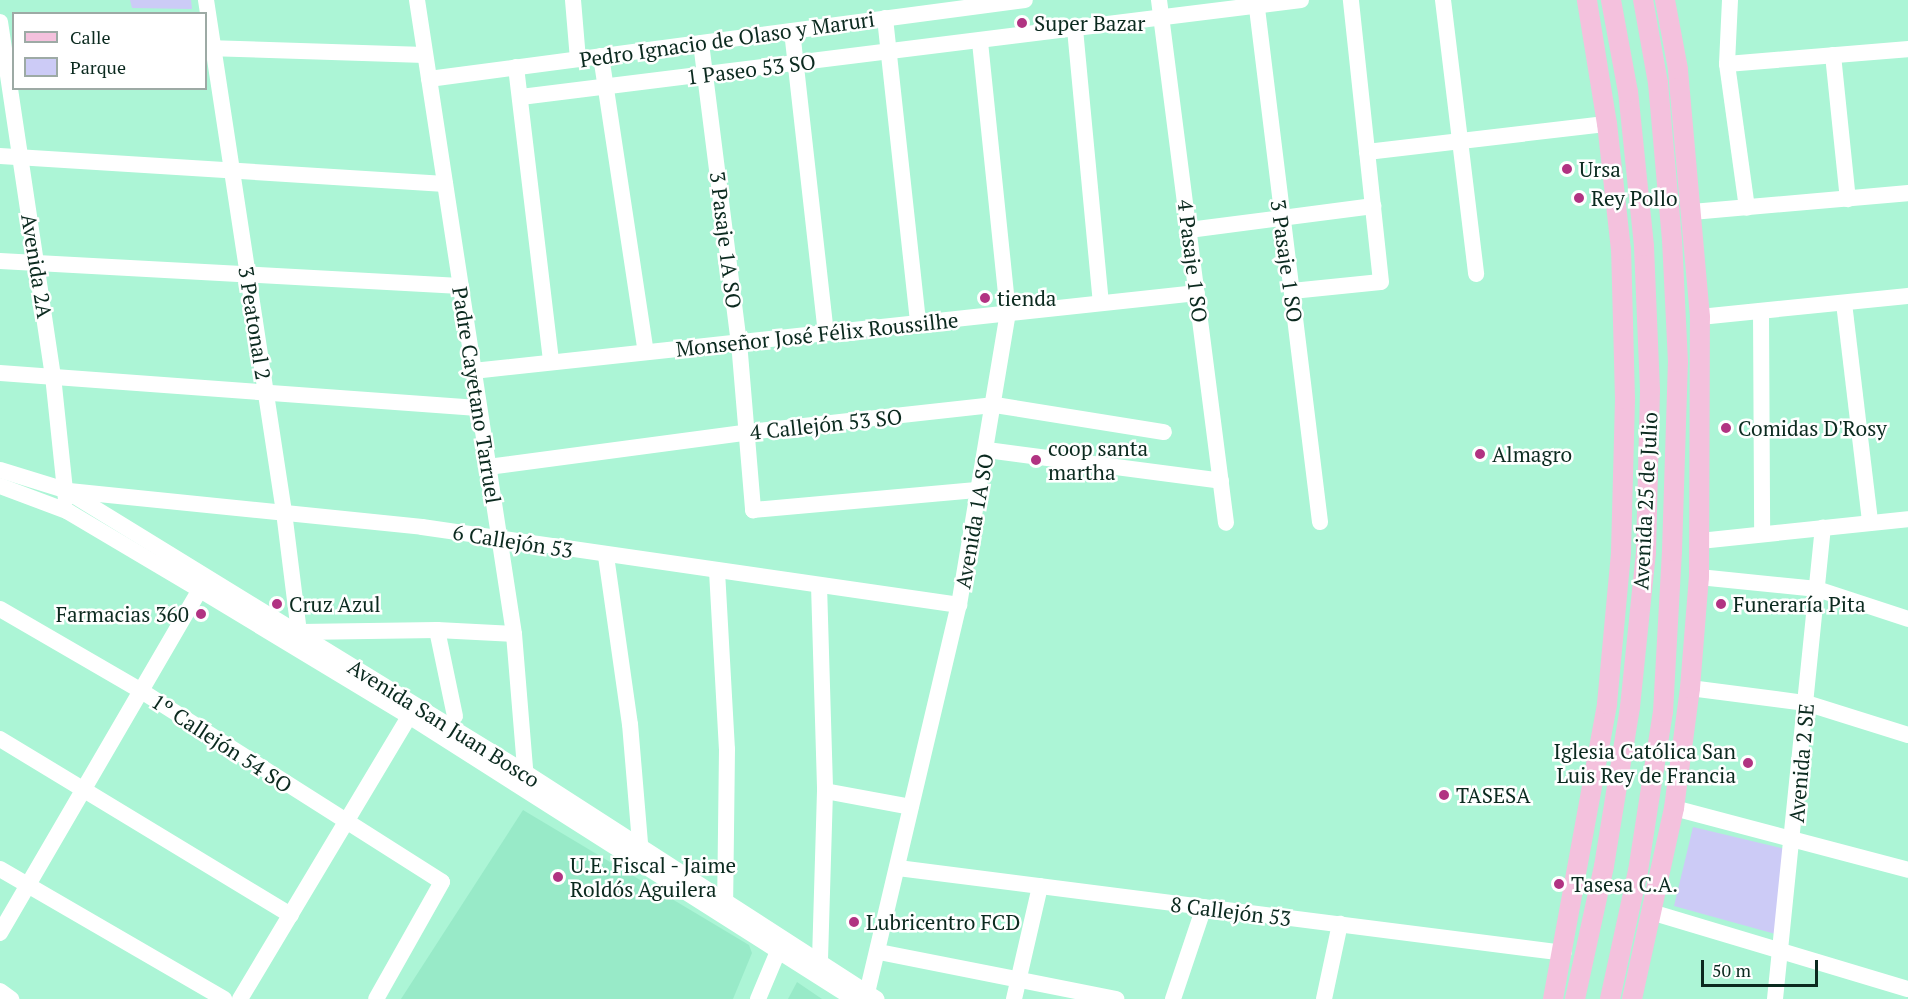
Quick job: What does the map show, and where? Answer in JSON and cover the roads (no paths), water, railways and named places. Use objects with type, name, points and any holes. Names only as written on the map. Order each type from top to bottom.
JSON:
[{"type":"main road","name":"Avenida 25 de Julio","points":[[1553,999],[1564,952],[1607,704],[1621,552],[1625,399],[1622,282],[1607,124],[1587,0]]},
{"type":"main road","name":"Avenida 25 de Julio","points":[[1575,999],[1604,866],[1630,707],[1646,553],[1650,390],[1644,246],[1628,92],[1611,0]]},
{"type":"main road","name":"Avenida 25 de Julio","points":[[1610,999],[1638,871],[1662,712],[1678,362],[1658,83],[1643,0]]},
{"type":"main road","points":[[1632,999],[1674,808],[1690,688],[1699,577],[1700,317],[1678,69],[1665,0]]},
{"type":"main road","points":[[1678,362],[1700,431]]},
{"type":"street","name":"Padre Cayetano Tarruel","points":[[417,0],[514,634],[526,790]]},
{"type":"street","points":[[573,0],[578,59]]},
{"type":"street","name":"Pedro Ignacio de Olaso y Maruri","points":[[429,79],[885,18],[925,7],[1025,0]]},
{"type":"street","name":"4 Pasaje 1 SO","points":[[1159,0],[1226,523]]},
{"type":"street","points":[[1101,303],[1075,29],[1161,18],[1256,2],[1301,0]]},
{"type":"street","points":[[1292,291],[1381,282],[1351,0]]},
{"type":"street","points":[[1443,0],[1476,274]]},
{"type":"street","points":[[1730,0],[1727,64],[1747,208]]},
{"type":"street","name":"3 Pasaje 1 SO","points":[[1256,2],[1320,522]]},
{"type":"street","name":"3 Peatonal 2","points":[[207,16],[209,49],[233,171],[246,277],[284,512],[294,638]]},
{"type":"street","points":[[885,18],[918,323]]},
{"type":"street","name":"1 Paseo 53 SO","points":[[521,97],[1075,29]]},
{"type":"street","name":"Avenida 2A","points":[[4,30],[53,376],[67,511]]},
{"type":"street","points":[[792,31],[826,333]]},
{"type":"street","name":"Avenida 1A SO","points":[[866,997],[879,951],[958,605],[995,405],[1008,314],[980,42]]},
{"type":"street","name":"3 Pasaje 1A SO","points":[[701,43],[739,342],[749,432],[753,510],[980,490]]},
{"type":"street","points":[[209,49],[425,55]]},
{"type":"street","points":[[1727,64],[1908,49]]},
{"type":"street","points":[[1833,55],[1848,199]]},
{"type":"street","points":[[601,56],[646,352]]},
{"type":"street","points":[[516,67],[551,362]]},
{"type":"street","points":[[1367,152],[1607,124]]},
{"type":"street","points":[[0,156],[445,184]]},
{"type":"street","points":[[1692,212],[1908,193]]},
{"type":"street","points":[[1189,230],[1372,206]]},
{"type":"street","points":[[0,261],[246,277],[460,286]]},
{"type":"street","name":"Monseñor José Félix Roussilhe","points":[[473,371],[1197,293]]},
{"type":"street","points":[[1700,317],[1908,296]]},
{"type":"street","points":[[1844,303],[1870,522]]},
{"type":"street","points":[[1761,311],[1762,534]]},
{"type":"street","points":[[0,373],[478,408]]},
{"type":"street","name":"4 Callejón 53 SO","points":[[488,467],[749,432],[995,405],[1164,432]]},
{"type":"street","points":[[987,450],[1221,481]]},
{"type":"street","name":"Avenida San Juan Bosco","points":[[2,481],[65,490],[203,584]]},
{"type":"street","name":"Avenida San Juan Bosco","points":[[2,481],[67,511],[203,584],[413,711],[526,773],[641,857]]},
{"type":"street","name":"6 Callejón 53","points":[[65,490],[284,512],[499,538],[606,556],[958,605]]},
{"type":"street","points":[[1700,541],[1908,519]]},
{"type":"street","name":"Avenida 2 SE","points":[[1775,999],[1783,951],[1823,527]]},
{"type":"street","points":[[606,556],[630,724],[641,857]]},
{"type":"street","points":[[717,571],[727,748],[725,909]]},
{"type":"street","points":[[1699,577],[1817,589],[1908,619]]},
{"type":"street","points":[[0,933],[25,884],[143,692],[203,584]]},
{"type":"street","points":[[819,585],[825,791],[820,962]]},
{"type":"street","name":"1º Callejón 54 SO","points":[[0,609],[143,692],[442,882],[376,999]]},
{"type":"street","points":[[294,638],[437,630],[514,634]]},
{"type":"street","points":[[437,630],[455,716]]},
{"type":"street","points":[[1690,688],[1806,704],[1908,735]]},
{"type":"street","points":[[240,999],[413,711]]},
{"type":"street","name":"Avenida San Juan Bosco","points":[[413,711],[526,790],[641,857],[866,997]]},
{"type":"street","points":[[0,739],[291,915]]},
{"type":"street","points":[[825,791],[911,807]]},
{"type":"street","points":[[1674,808],[1908,870]]},
{"type":"street","name":"8 Callejón 53","points":[[898,868],[1564,952]]},
{"type":"street","points":[[0,869],[224,999]]},
{"type":"street","points":[[1014,999],[1040,886]]},
{"type":"street","points":[[1173,999],[1204,907]]},
{"type":"street","points":[[1651,912],[1908,989]]},
{"type":"street","points":[[1324,999],[1340,924]]},
{"type":"street","points":[[758,999],[781,945]]},
{"type":"street","name":"Avenida San Juan Bosco","points":[[781,945],[820,962],[866,997]]},
{"type":"street","points":[[879,951],[1116,999]]},
{"type":"street","points":[[0,991],[11,999]]},
{"type":"place","name":"Super Bazar","points":[[1022,23]]},
{"type":"place","name":"Ursa","points":[[1567,169]]},
{"type":"place","name":"Rey Pollo","points":[[1579,198]]},
{"type":"place","name":"tienda","points":[[985,298]]},
{"type":"place","name":"Comidas D'Rosy","points":[[1726,428]]},
{"type":"place","name":"Almagro","points":[[1480,454]]},
{"type":"place","name":"coop santa martha","points":[[1036,460]]},
{"type":"place","name":"Cruz Azul","points":[[277,604]]},
{"type":"place","name":"Funeraría Pita","points":[[1721,604]]},
{"type":"place","name":"Farmacias 360","points":[[201,614]]},
{"type":"place","name":"Iglesia Católica San Luis Rey de Francia","points":[[1748,763]]},
{"type":"place","name":"TASESA","points":[[1444,795]]},
{"type":"place","name":"U.E. Fiscal - Jaime Roldós Aguilera","points":[[558,877]]},
{"type":"place","name":"Tasesa C.A.","points":[[1559,884]]},
{"type":"place","name":"Lubricentro FCD","points":[[854,922]]}]
